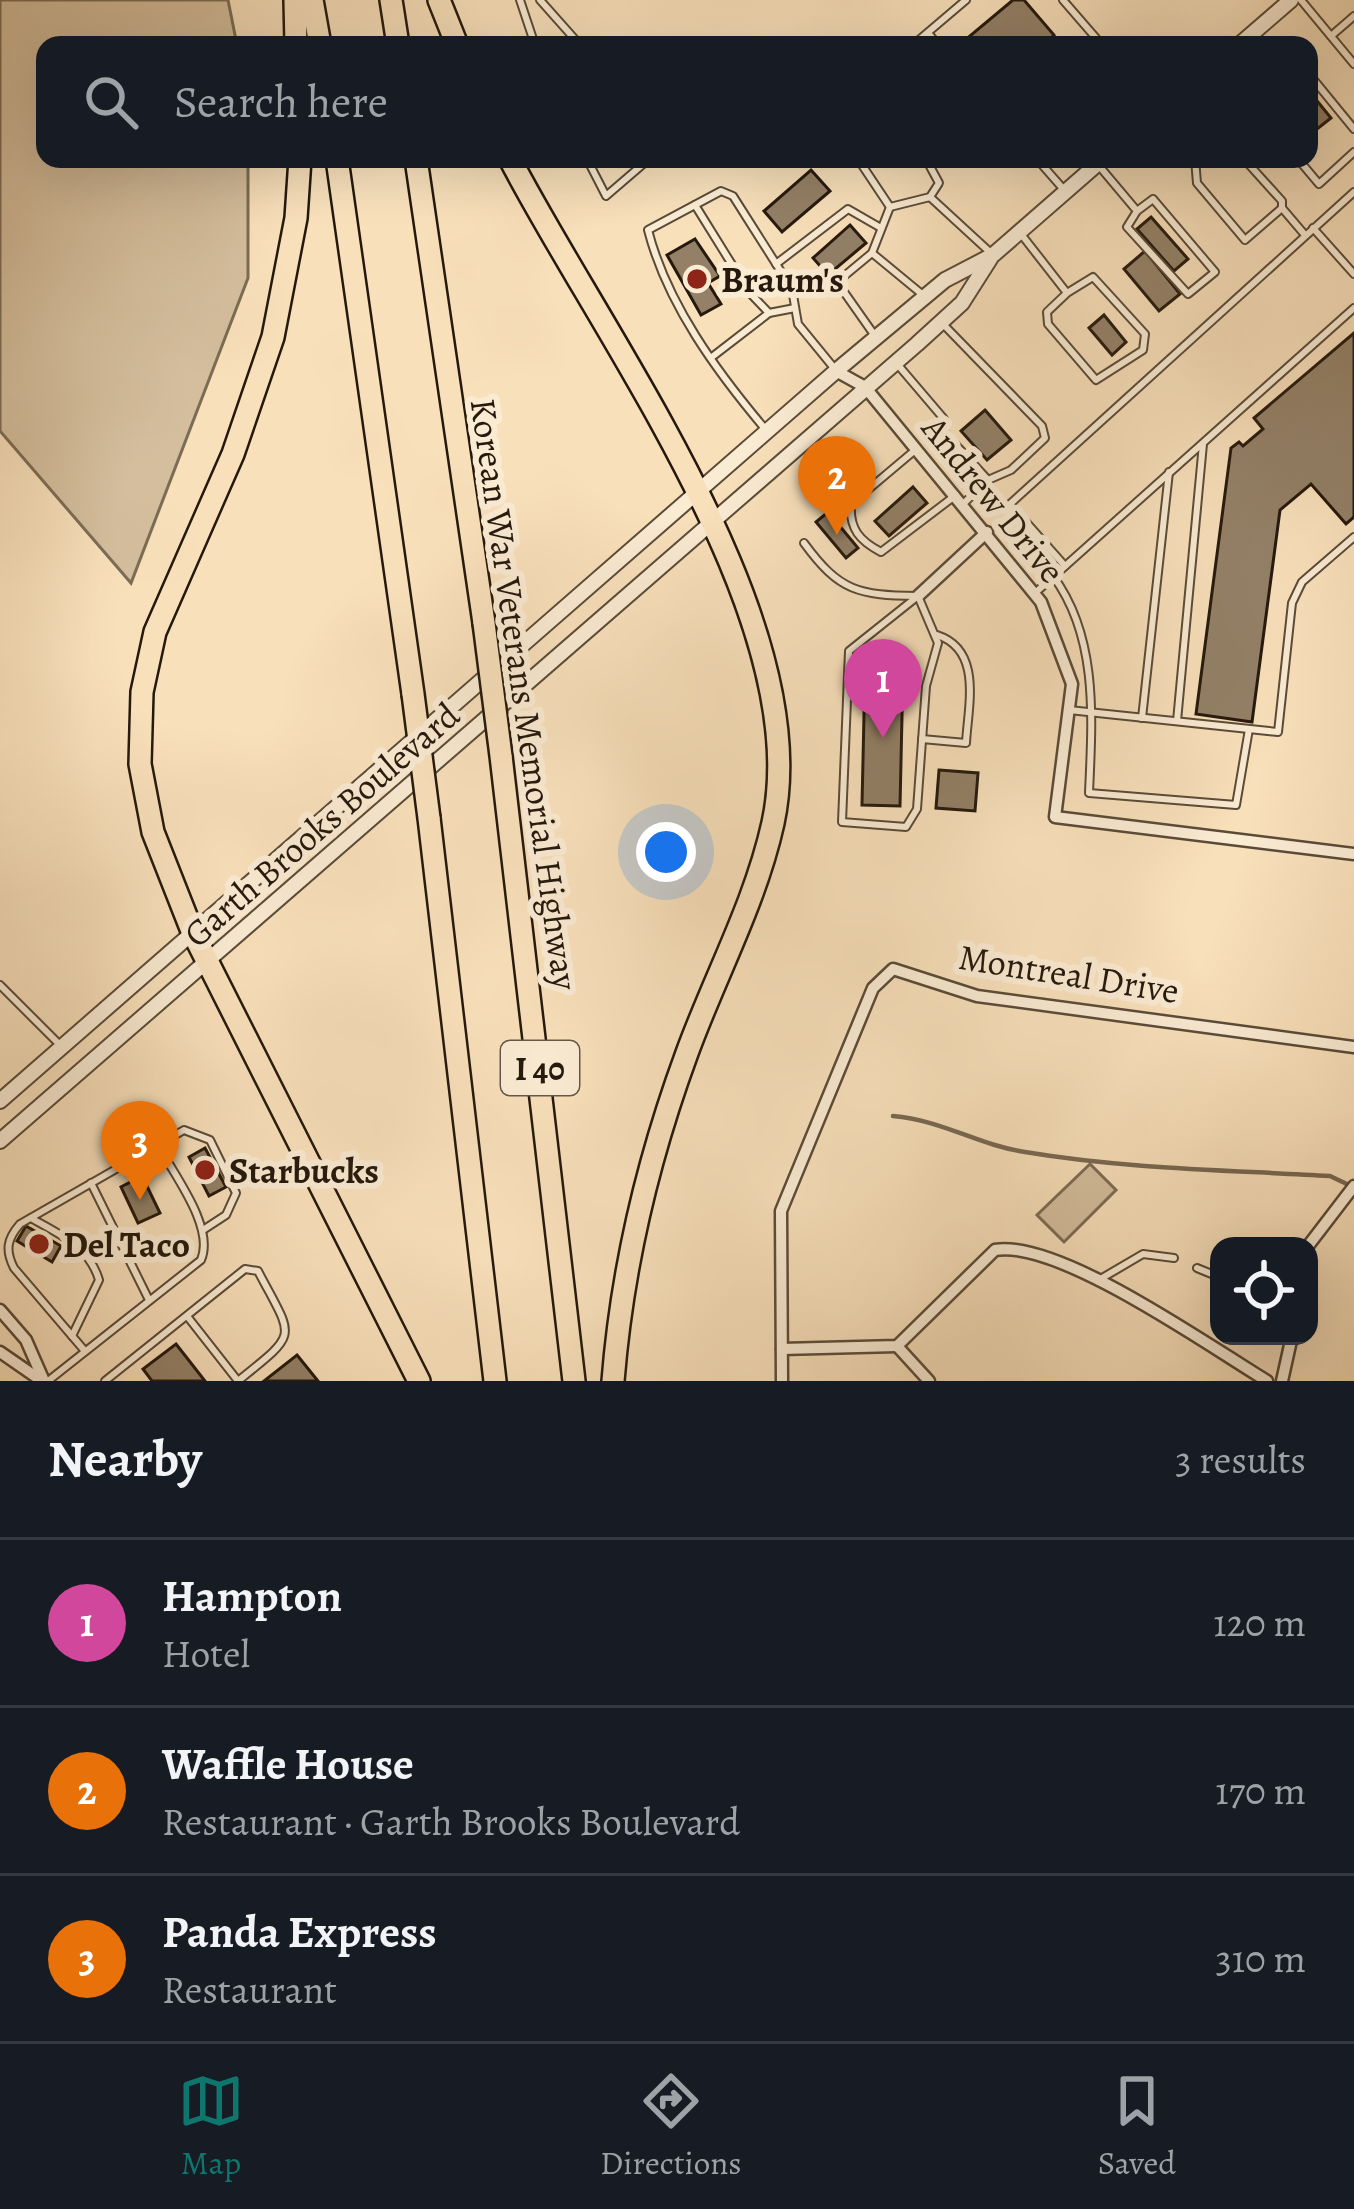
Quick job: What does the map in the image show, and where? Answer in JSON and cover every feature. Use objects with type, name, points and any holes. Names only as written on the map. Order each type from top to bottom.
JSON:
[{"type":"highway","points":[[295,0],[296,36]]},
{"type":"highway","points":[[312,0],[318,36]]},
{"type":"highway","points":[[391,0],[397,36]]},
{"type":"highway","points":[[440,0],[454,36]]},
{"type":"highway","points":[[299,168],[296,218],[273,338],[233,454],[155,632],[142,692],[146,798],[192,932],[419,1381]]},
{"type":"highway","name":"I 40","points":[[338,168],[413,694],[495,1381]]},
{"type":"highway","name":"Korean War Veterans Memorial Highway","points":[[417,168],[484,623],[574,1381]]},
{"type":"highway","points":[[515,168],[697,493],[768,665],[779,727],[779,777],[761,868],[688,1052],[643,1193],[613,1381]]},
{"type":"street","points":[[1253,36],[1279,4]]},
{"type":"street","name":"Garth Brooks Boulevard","points":[[0,1101],[836,371],[925,297],[993,255],[1092,168]]},
{"type":"street","name":"Garth Brooks Boulevard","points":[[0,1141],[941,322],[962,303],[993,255]]},
{"type":"street","name":"Andrew Drive","points":[[836,371],[865,387],[1035,592],[1072,684],[1055,817],[1354,854]]},
{"type":"street","points":[[918,596],[987,532]]},
{"type":"street","name":"Montreal Drive","points":[[782,1348],[781,1211],[873,988],[892,969],[976,996],[1353,1046]]},
{"type":"street","points":[[1353,1046],[1354,1027]]},
{"type":"street","points":[[1315,1237],[1354,1186]]},
{"type":"street","points":[[782,1381],[782,1348],[897,1346],[995,1250],[1016,1246],[1097,1281],[1267,1381]]},
{"type":"street","points":[[0,1310],[26,1340],[44,1381]]},
{"type":"street","points":[[1282,1381],[1290,1345]]},
{"type":"street","points":[[897,1346],[929,1381]]},
{"type":"street","points":[[0,1352],[44,1381]]},
{"type":"lane","points":[[520,0],[532,36]]},
{"type":"lane","points":[[541,0],[572,36]]},
{"type":"lane","points":[[924,36],[965,0]]},
{"type":"lane","points":[[1063,0],[1093,34]]},
{"type":"lane","points":[[1301,0],[1354,64]]},
{"type":"lane","points":[[1331,36],[1354,16]]},
{"type":"lane","points":[[1318,85],[1354,129]]},
{"type":"lane","points":[[1306,168],[1319,184],[1354,152]]},
{"type":"lane","points":[[591,168],[606,196],[639,168]]},
{"type":"lane","points":[[864,168],[890,207]]},
{"type":"lane","points":[[890,207],[930,197],[940,183],[931,168]]},
{"type":"lane","points":[[1045,168],[1065,191]]},
{"type":"lane","points":[[1105,168],[1137,211]]},
{"type":"lane","points":[[1196,168],[1197,183],[1245,240],[1282,208]]},
{"type":"lane","points":[[1252,168],[1305,235]]},
{"type":"lane","points":[[766,431],[674,297],[648,230],[721,191],[734,196],[775,264],[798,324],[836,371]]},
{"type":"lane","points":[[1066,566],[1010,504],[1354,192]]},
{"type":"lane","points":[[930,197],[993,255]]},
{"type":"lane","points":[[1153,199],[1216,272],[1188,294],[1127,227],[1137,211],[1153,199]]},
{"type":"lane","points":[[695,205],[748,292],[769,313]]},
{"type":"lane","points":[[877,338],[837,281],[872,253],[890,207]]},
{"type":"lane","points":[[775,264],[848,209],[881,228]]},
{"type":"lane","points":[[1312,228],[1354,274]]},
{"type":"lane","points":[[1019,231],[1067,293]]},
{"type":"lane","points":[[872,253],[925,297]]},
{"type":"lane","points":[[1093,277],[1145,334],[1143,350],[1096,380],[1048,324],[1047,312],[1067,293],[1093,277]]},
{"type":"lane","points":[[712,358],[769,313],[795,308]]},
{"type":"lane","points":[[1035,592],[1354,308]]},
{"type":"lane","points":[[917,449],[851,504],[850,522],[864,543],[881,552],[988,480],[1011,470],[1045,438],[1042,426],[941,322]]},
{"type":"lane","points":[[896,362],[944,419],[942,430],[988,480]]},
{"type":"lane","points":[[1177,721],[1203,442]]},
{"type":"lane","points":[[1142,718],[1169,472]]},
{"type":"lane","points":[[1069,710],[1277,732],[1292,603],[1302,582],[1354,537]]},
{"type":"lane","points":[[804,543],[829,577],[845,585],[865,594],[918,596]]},
{"type":"lane","points":[[1053,576],[1082,638],[1092,712],[1089,793],[1236,805],[1249,729]]},
{"type":"lane","points":[[918,596],[937,635],[913,820],[897,828],[842,822],[849,651],[918,596]]},
{"type":"lane","points":[[922,740],[966,743],[970,669],[958,647],[937,635]]},
{"type":"lane","points":[[0,986],[61,1046]]},
{"type":"lane","points":[[85,1350],[7,1254],[10,1237],[31,1218],[184,1130],[196,1130],[210,1140],[236,1193],[226,1214],[203,1230]]},
{"type":"lane","points":[[44,1381],[202,1260],[207,1246],[203,1230],[158,1145]]},
{"type":"lane","points":[[91,1183],[149,1300]]},
{"type":"lane","points":[[31,1218],[83,1249],[94,1262],[99,1280],[72,1336]]},
{"type":"lane","points":[[1097,1281],[1143,1254],[1174,1258]]},
{"type":"lane","points":[[1197,1268],[1210,1273]]},
{"type":"lane","points":[[109,1380],[187,1316],[245,1269],[258,1271],[288,1329],[286,1342],[238,1381],[187,1316]]},
{"type":"shaded area","points":[[0,0],[228,0],[235,36],[36,36],[36,168],[248,168],[248,278],[131,583],[0,431]]},
{"type":"shaded area","points":[[1090,1164],[1116,1190],[1064,1242],[1037,1215]]},
{"type":"building","points":[[1013,0],[1024,0],[1054,35],[1053,36],[970,36]]},
{"type":"building","points":[[1318,102],[1331,118],[1318,128]]},
{"type":"building","points":[[811,170],[830,191],[782,232],[764,211]]},
{"type":"building","points":[[1151,217],[1188,259],[1174,271],[1137,229]]},
{"type":"building","points":[[850,225],[866,243],[828,275],[813,258]]},
{"type":"building","name":"Braum's","points":[[695,239],[720,276],[708,283],[721,304],[701,315],[667,255]]},
{"type":"building","points":[[1145,251],[1180,294],[1159,311],[1124,269]]},
{"type":"building","points":[[1104,315],[1126,342],[1112,355],[1089,328]]},
{"type":"building","points":[[1354,333],[1354,517],[1346,524],[1311,484],[1280,510],[1252,722],[1196,714],[1231,448],[1239,442],[1243,446],[1263,429],[1254,418]]},
{"type":"building","points":[[985,410],[1011,440],[987,460],[961,431]]},
{"type":"building","points":[[913,487],[927,503],[889,536],[875,521]]},
{"type":"building","points":[[828,512],[858,548],[846,558],[816,522]]},
{"type":"building","points":[[865,670],[903,671],[900,806],[862,805]]},
{"type":"building","points":[[939,770],[978,773],[975,811],[936,808]]},
{"type":"building","points":[[205,1148],[226,1187],[209,1196],[189,1157]]},
{"type":"building","points":[[142,1176],[160,1213],[138,1223],[121,1187]]},
{"type":"building","name":"Del Taco","points":[[26,1226],[61,1246],[52,1262],[17,1241]]},
{"type":"building","points":[[176,1344],[205,1381],[152,1381],[143,1369]]},
{"type":"building","points":[[297,1355],[318,1381],[264,1381]]},
{"type":"waterway","points":[[893,1116],[928,1122],[991,1144],[1063,1158],[1330,1176],[1351,1186]]},
{"type":"place","name":"Braum's","points":[[697,279]]},
{"type":"place","name":"Waffle House","points":[[837,535]]},
{"type":"place","name":"Hampton","points":[[883,738]]},
{"type":"place","name":"Starbucks","points":[[205,1170]]},
{"type":"place","name":"Panda Express","points":[[140,1200]]},
{"type":"place","name":"Del Taco","points":[[39,1244]]}]
